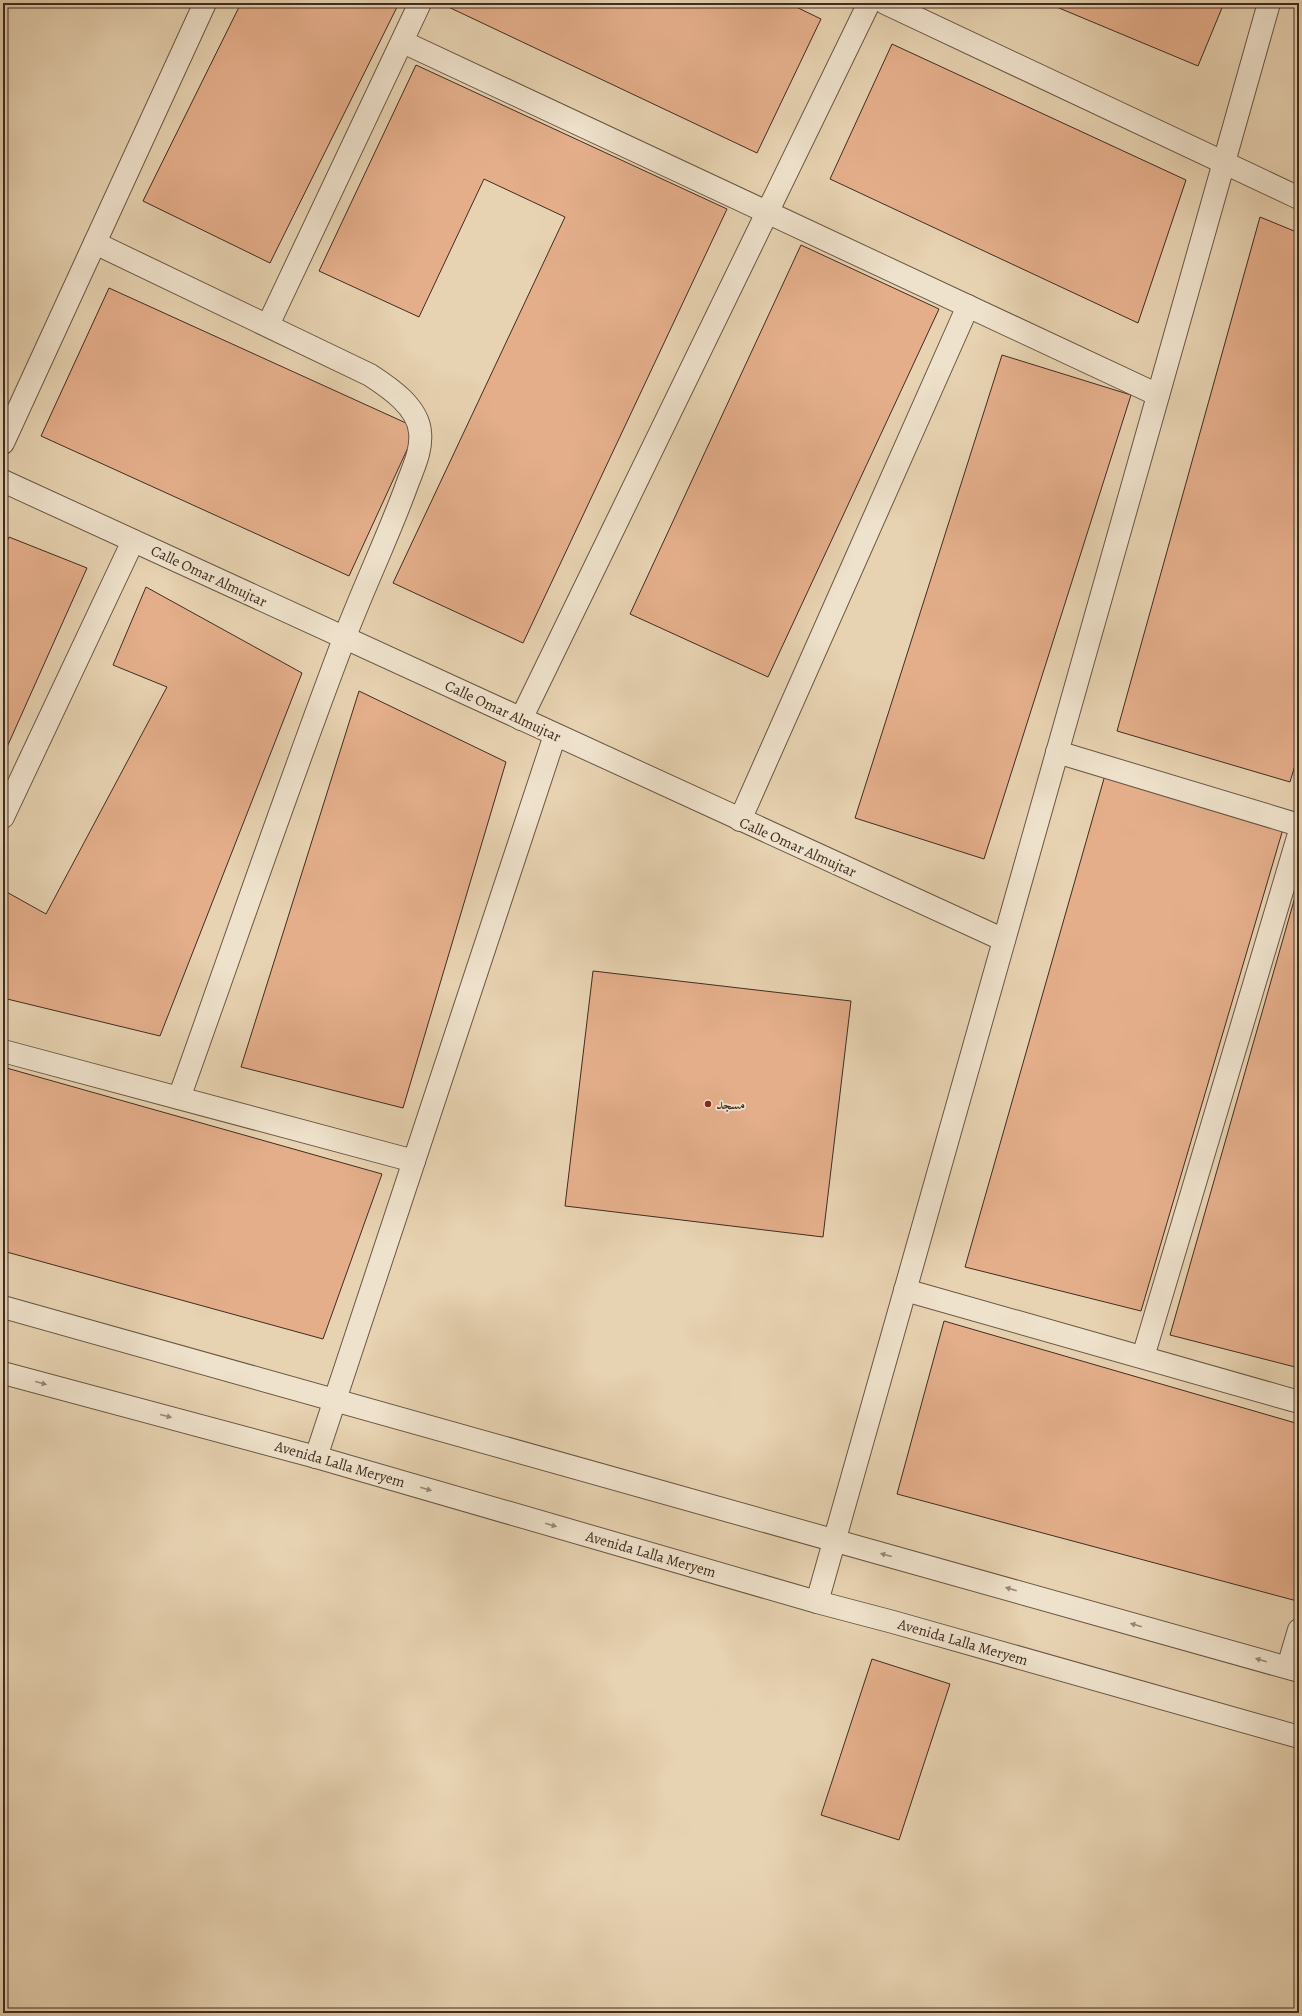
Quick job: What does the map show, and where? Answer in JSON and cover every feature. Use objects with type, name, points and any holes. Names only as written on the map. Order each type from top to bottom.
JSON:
[{"type":"street","points":[[3,442],[205,3]]},
{"type":"street","points":[[268,325],[403,42],[420,3]]},
{"type":"street","points":[[521,720],[869,3]]},
{"type":"street","points":[[885,3],[1299,198]]},
{"type":"street","points":[[817,1602],[1270,3]]},
{"type":"street","points":[[403,42],[1158,395]]},
{"type":"street","points":[[95,243],[370,375],[387,386],[401,399],[417,419],[420,432],[420,448],[400,506],[344,638],[179,1098]]},
{"type":"street","points":[[740,820],[968,306]]},
{"type":"street","name":"Calle Omar Almujtar","points":[[3,481],[521,720],[1004,940]]},
{"type":"street","points":[[3,818],[133,541]]},
{"type":"street","points":[[316,1457],[555,735]]},
{"type":"street","points":[[1057,752],[1299,825]]},
{"type":"street","points":[[1143,1357],[1299,834]]},
{"type":"street","points":[[3,1051],[414,1161]]},
{"type":"street","points":[[905,1290],[1299,1402]]},
{"type":"street","points":[[3,1307],[336,1399],[834,1541],[1293,1669],[1299,1630]]},
{"type":"street","name":"Avenida Lalla Meryem","points":[[3,1373],[316,1457],[817,1602],[894,1622],[1299,1737]]},
{"type":"building","points":[[241,3],[399,3],[270,263],[143,201]]},
{"type":"building","points":[[442,3],[788,3],[821,19],[757,153]]},
{"type":"building","points":[[1047,3],[1224,3],[1198,66]]},
{"type":"building","points":[[892,44],[1186,180],[1138,323],[830,179]]},
{"type":"building","points":[[416,65],[727,209],[523,643],[393,583],[565,217],[484,179],[419,317],[319,271]]},
{"type":"building","points":[[1260,217],[1299,233],[1299,752],[1290,782],[1117,731]]},
{"type":"building","points":[[801,245],[939,309],[768,677],[630,614]]},
{"type":"building","points":[[109,288],[417,428],[349,576],[41,436]]},
{"type":"building","points":[[1002,355],[1131,395],[984,859],[855,818]]},
{"type":"building","points":[[9,537],[87,568],[3,756],[3,550]]},
{"type":"building","points":[[146,587],[302,673],[160,1036],[3,998],[3,890],[46,914],[167,687],[113,665]]},
{"type":"building","points":[[359,691],[506,762],[403,1108],[241,1067]]},
{"type":"building","points":[[1105,775],[1283,829],[1141,1311],[965,1267]]},
{"type":"building","points":[[1299,883],[1299,1368],[1170,1335]]},
{"type":"building","name":"مسجد","points":[[593,971],[851,1001],[823,1237],[565,1206]]},
{"type":"building","points":[[3,1067],[382,1174],[323,1339],[3,1251]]},
{"type":"building","points":[[944,1321],[1299,1424],[1299,1596],[1297,1601],[897,1494]]},
{"type":"building","points":[[872,1659],[950,1684],[899,1840],[821,1815]]},
{"type":"place","name":"مسجد","points":[[708,1104]]}]
